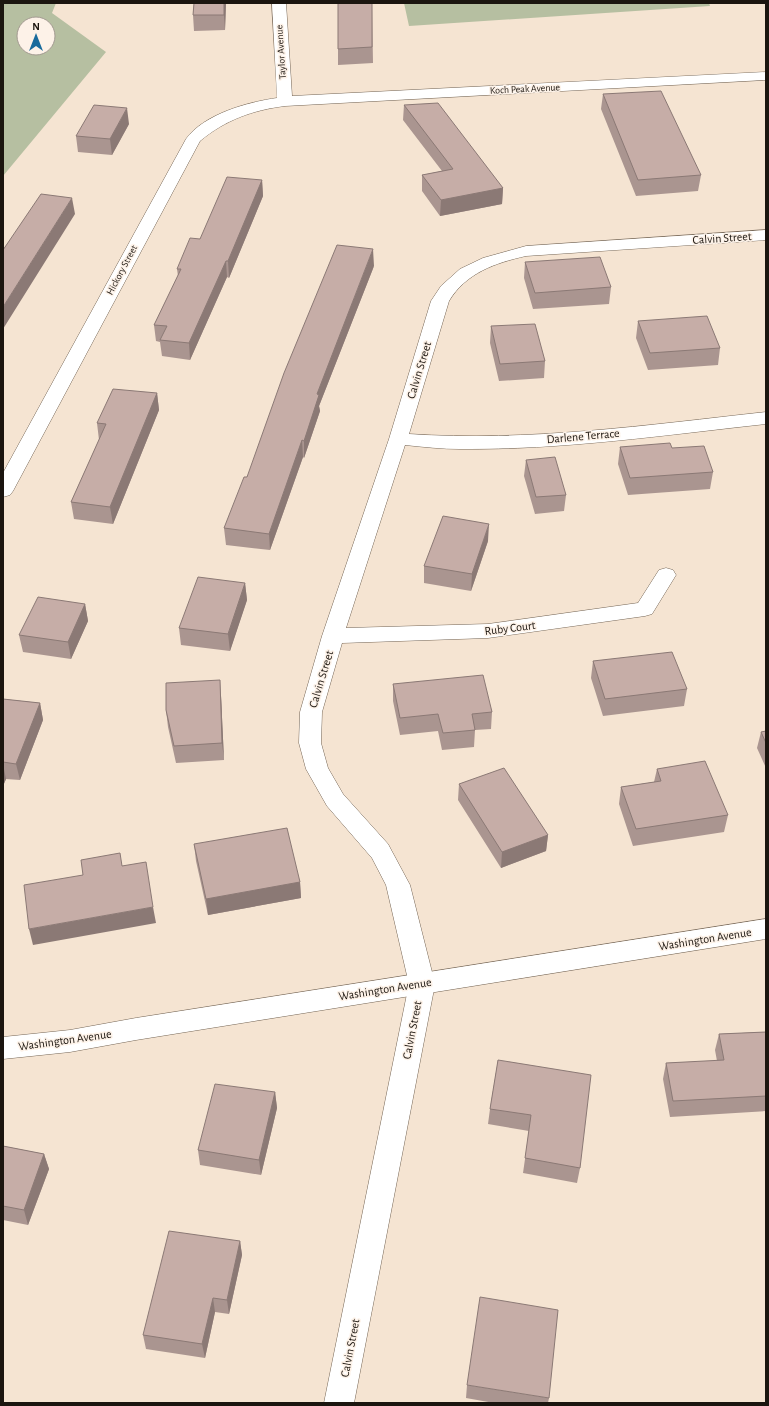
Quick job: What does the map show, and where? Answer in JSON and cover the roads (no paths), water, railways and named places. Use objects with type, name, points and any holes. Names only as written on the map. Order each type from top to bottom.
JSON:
[{"type":"street","name":"Taylor Avenue","points":[[278,3],[285,101]]},
{"type":"street","name":"Koch Peak Avenue","points":[[285,101],[766,76]]},
{"type":"street","name":"Hickory Street","points":[[3,491],[194,139],[206,127],[225,116],[245,109],[285,101]]},
{"type":"street","name":"Calvin Street","points":[[339,1403],[422,984],[398,886],[380,851],[335,800],[317,769],[310,743],[311,712],[398,439],[440,301],[458,278],[476,266],[500,257],[526,251],[766,235]]},
{"type":"street","name":"Darlene Terrace","points":[[398,439],[461,443],[534,441],[641,432],[766,418]]},
{"type":"street","name":"Ruby Court","points":[[334,636],[488,631],[645,609],[666,574]]},
{"type":"street","name":"Washington Avenue","points":[[3,1048],[106,1036],[136,1029],[766,929]]}]
